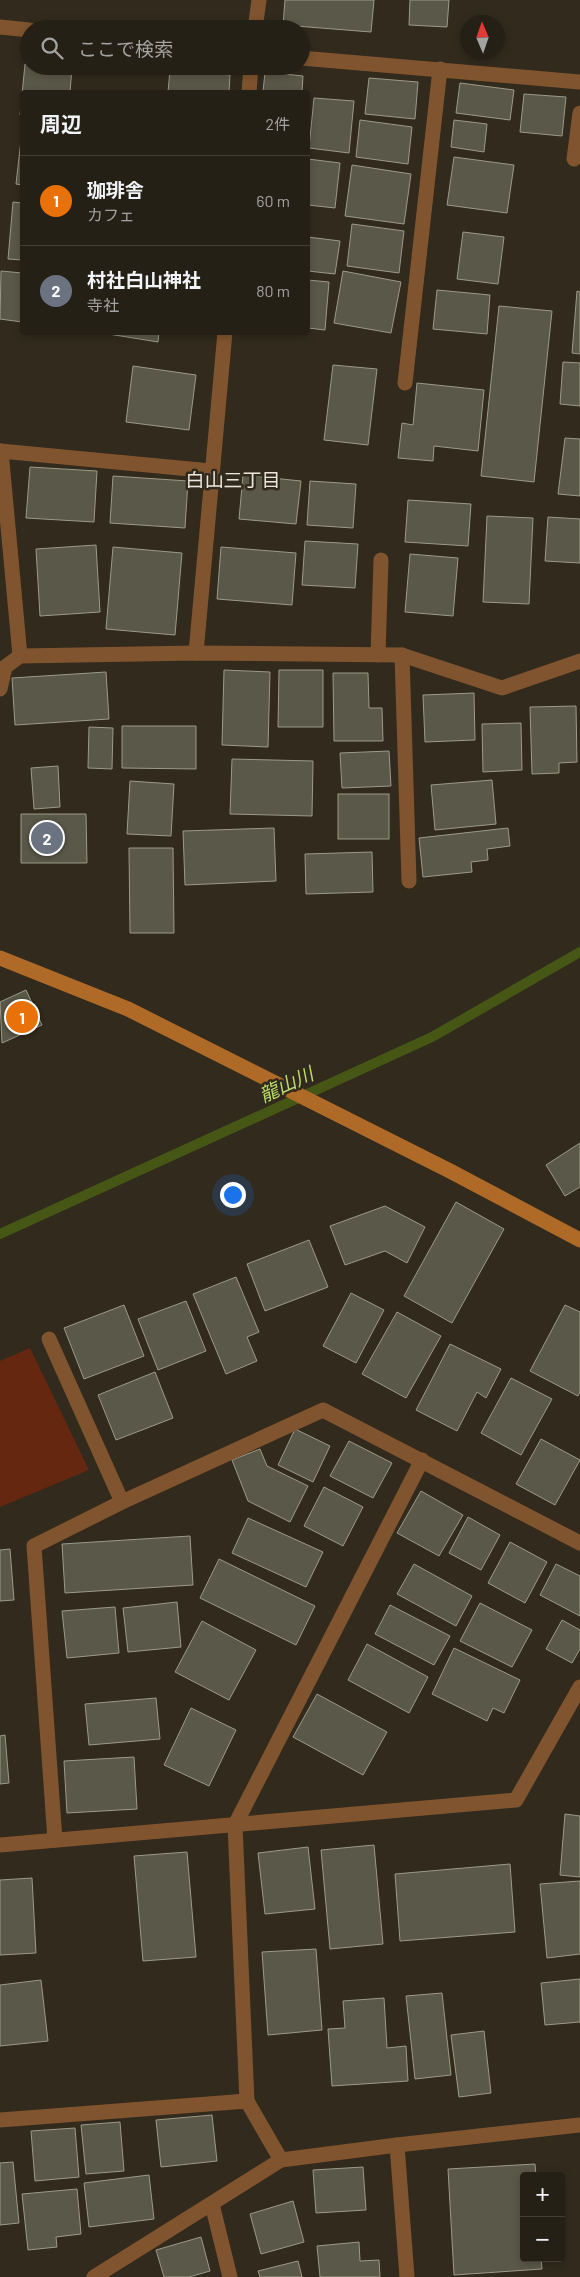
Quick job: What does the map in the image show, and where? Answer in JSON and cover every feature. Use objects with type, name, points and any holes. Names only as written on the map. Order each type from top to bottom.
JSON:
[{"type":"street","points":[[0,958],[128,1009],[450,1171],[580,1240]]},
{"type":"lane","points":[[256,20],[259,0]]},
{"type":"lane","points":[[0,27],[20,29]]},
{"type":"lane","points":[[310,59],[580,82]]},
{"type":"lane","points":[[405,383],[440,69]]},
{"type":"lane","points":[[249,90],[250,75]]},
{"type":"lane","points":[[574,159],[580,113]]},
{"type":"lane","points":[[196,653],[225,335]]},
{"type":"lane","points":[[20,656],[0,451],[211,472]]},
{"type":"lane","points":[[378,655],[381,560]]},
{"type":"lane","points":[[0,689],[6,667],[20,656],[196,653],[402,655],[502,688],[580,661]]},
{"type":"lane","points":[[402,655],[409,881]]},
{"type":"lane","points":[[49,1339],[122,1502]]},
{"type":"lane","points":[[55,1840],[34,1546],[122,1502],[323,1410],[580,1543]]},
{"type":"lane","points":[[280,2160],[246,2101],[235,1825],[422,1460]]},
{"type":"lane","points":[[0,1845],[516,1800],[580,1687]]},
{"type":"lane","points":[[0,2120],[246,2101]]},
{"type":"lane","points":[[94,2277],[280,2160],[580,2125]]},
{"type":"lane","points":[[397,2145],[407,2277]]},
{"type":"lane","points":[[212,2204],[230,2277]]},
{"type":"shaded area","points":[[30,1348],[89,1470],[0,1507],[0,1361]]},
{"type":"building","points":[[285,0],[374,0],[371,32],[310,27],[310,20],[283,20]]},
{"type":"building","points":[[410,0],[449,0],[447,27],[409,25]]},
{"type":"building","points":[[24,75],[71,75],[70,90],[22,90]]},
{"type":"building","points":[[170,75],[230,75],[229,90],[168,90]]},
{"type":"building","points":[[265,75],[303,76],[302,90],[263,90]]},
{"type":"building","points":[[369,78],[418,82],[415,119],[365,114]]},
{"type":"building","points":[[460,83],[514,90],[510,120],[456,113]]},
{"type":"building","points":[[524,94],[566,97],[562,136],[520,132]]},
{"type":"building","points":[[314,98],[354,101],[349,153],[310,148]]},
{"type":"building","points":[[360,120],[412,127],[408,164],[356,157]]},
{"type":"building","points":[[454,120],[487,124],[484,152],[451,147]]},
{"type":"building","points":[[20,149],[20,185],[16,184]]},
{"type":"building","points":[[454,157],[514,165],[507,213],[447,205]]},
{"type":"building","points":[[310,159],[340,163],[335,208],[310,205]]},
{"type":"building","points":[[352,165],[411,174],[404,224],[345,216]]},
{"type":"building","points":[[13,202],[20,203],[20,260],[8,259]]},
{"type":"building","points":[[352,224],[404,231],[399,273],[347,266]]},
{"type":"building","points":[[463,232],[504,237],[498,284],[457,279]]},
{"type":"building","points":[[310,237],[340,241],[335,274],[310,271]]},
{"type":"building","points":[[1,271],[20,273],[20,322],[0,319]]},
{"type":"building","points":[[343,271],[401,282],[391,333],[334,323]]},
{"type":"building","points":[[310,280],[329,282],[325,330],[310,328]]},
{"type":"building","points":[[437,290],[490,295],[487,334],[433,329]]},
{"type":"building","points":[[577,291],[580,292],[580,354],[572,353]]},
{"type":"building","points":[[499,306],[552,311],[534,482],[481,476]]},
{"type":"building","points":[[115,335],[159,335],[158,342]]},
{"type":"building","points":[[563,362],[580,363],[580,406],[560,404]]},
{"type":"building","points":[[333,365],[377,369],[368,445],[324,440]]},
{"type":"building","points":[[133,366],[196,375],[189,430],[126,422]]},
{"type":"building","points":[[417,383],[484,390],[478,451],[434,446],[433,461],[398,458],[402,423],[413,425]]},
{"type":"building","points":[[565,438],[580,439],[580,496],[558,494]]},
{"type":"building","points":[[30,467],[97,471],[94,522],[26,518]]},
{"type":"building","points":[[243,475],[301,481],[296,524],[239,519]]},
{"type":"building","points":[[113,476],[188,481],[185,528],[110,523]]},
{"type":"building","points":[[310,481],[356,484],[353,528],[307,525]]},
{"type":"building","points":[[408,500],[471,504],[468,546],[405,542]]},
{"type":"building","points":[[487,516],[533,518],[529,604],[483,602]]},
{"type":"building","points":[[548,517],[580,519],[580,563],[545,561]]},
{"type":"building","points":[[305,541],[358,544],[355,588],[302,585]]},
{"type":"building","points":[[96,545],[100,612],[40,616],[36,549]]},
{"type":"building","points":[[113,547],[182,553],[175,635],[106,629]]},
{"type":"building","points":[[221,547],[296,553],[292,605],[217,599]]},
{"type":"building","points":[[410,554],[458,558],[453,616],[405,612]]},
{"type":"building","points":[[224,670],[270,672],[268,747],[222,745]]},
{"type":"building","points":[[279,670],[323,670],[323,727],[278,727]]},
{"type":"building","points":[[106,672],[109,719],[15,725],[12,678]]},
{"type":"building","points":[[333,673],[368,673],[369,708],[382,708],[383,741],[334,741]]},
{"type":"building","points":[[474,693],[475,740],[425,742],[423,695]]},
{"type":"building","points":[[576,706],[577,762],[559,763],[559,773],[532,774],[530,707]]},
{"type":"building","points":[[521,723],[522,770],[483,772],[482,724]]},
{"type":"building","points":[[122,726],[196,726],[196,769],[122,768]]},
{"type":"building","points":[[89,727],[113,728],[112,769],[88,768]]},
{"type":"building","points":[[389,751],[391,786],[342,788],[340,753]]},
{"type":"building","points":[[232,759],[313,761],[312,816],[230,814]]},
{"type":"building","points":[[58,766],[60,807],[34,809],[31,768]]},
{"type":"building","points":[[492,780],[496,824],[435,830],[431,785]]},
{"type":"building","points":[[130,781],[174,784],[171,836],[127,834]]},
{"type":"building","points":[[338,794],[389,794],[389,839],[338,839]]},
{"type":"building","points":[[21,814],[86,814],[87,863],[21,863]]},
{"type":"building","points":[[274,828],[276,881],[185,885],[183,831]]},
{"type":"building","points":[[508,828],[510,846],[487,849],[488,860],[471,862],[472,872],[423,877],[419,838]]},
{"type":"building","points":[[129,848],[173,848],[174,933],[130,933]]},
{"type":"building","points":[[372,852],[373,892],[306,894],[305,854]]},
{"type":"building","points":[[26,990],[42,1025],[2,1043],[0,1002]]},
{"type":"building","points":[[580,1143],[580,1187],[565,1196],[546,1165]]},
{"type":"building","points":[[456,1202],[504,1229],[452,1323],[404,1296]]},
{"type":"building","points":[[385,1206],[425,1227],[407,1263],[385,1251],[345,1265],[330,1226]]},
{"type":"building","points":[[309,1240],[328,1287],[265,1311],[247,1264]]},
{"type":"building","points":[[236,1277],[259,1332],[247,1337],[257,1361],[226,1374],[193,1294]]},
{"type":"building","points":[[351,1293],[384,1310],[356,1363],[323,1346]]},
{"type":"building","points":[[186,1301],[206,1351],[158,1370],[138,1319]]},
{"type":"building","points":[[124,1305],[144,1356],[84,1379],[64,1328]]},
{"type":"building","points":[[565,1305],[580,1312],[580,1392],[578,1396],[530,1371]]},
{"type":"building","points":[[397,1312],[441,1336],[406,1398],[362,1374]]},
{"type":"building","points":[[450,1344],[501,1369],[486,1398],[477,1392],[457,1431],[416,1410]]},
{"type":"building","points":[[155,1372],[173,1418],[116,1440],[98,1395]]},
{"type":"building","points":[[511,1378],[552,1399],[521,1455],[481,1433]]},
{"type":"building","points":[[295,1429],[330,1446],[313,1482],[278,1465]]},
{"type":"building","points":[[541,1439],[580,1460],[555,1505],[516,1484]]},
{"type":"building","points":[[349,1441],[392,1463],[373,1498],[330,1476]]},
{"type":"building","points":[[260,1449],[267,1466],[308,1486],[290,1522],[248,1501],[232,1460]]},
{"type":"building","points":[[324,1487],[363,1507],[343,1546],[304,1526]]},
{"type":"building","points":[[421,1491],[463,1515],[439,1556],[397,1533]]},
{"type":"building","points":[[468,1517],[500,1535],[481,1570],[449,1553]]},
{"type":"building","points":[[248,1518],[323,1552],[306,1587],[232,1553]]},
{"type":"building","points":[[190,1536],[193,1585],[65,1593],[62,1544]]},
{"type":"building","points":[[510,1542],[547,1562],[525,1603],[488,1583]]},
{"type":"building","points":[[10,1549],[14,1600],[0,1601],[0,1550]]},
{"type":"building","points":[[219,1559],[315,1606],[296,1645],[200,1598]]},
{"type":"building","points":[[414,1564],[472,1596],[456,1626],[397,1594]]},
{"type":"building","points":[[556,1564],[580,1576],[580,1616],[540,1595]]},
{"type":"building","points":[[177,1602],[181,1647],[128,1652],[123,1608]]},
{"type":"building","points":[[480,1603],[532,1630],[512,1667],[460,1641]]},
{"type":"building","points":[[390,1605],[450,1636],[434,1665],[375,1634]]},
{"type":"building","points":[[115,1607],[119,1653],[67,1658],[62,1611]]},
{"type":"building","points":[[562,1620],[580,1630],[580,1649],[572,1663],[546,1649]]},
{"type":"building","points":[[202,1621],[256,1650],[229,1700],[175,1672]]},
{"type":"building","points":[[367,1644],[428,1677],[409,1713],[348,1680]]},
{"type":"building","points":[[454,1648],[520,1680],[504,1713],[493,1708],[487,1721],[432,1694]]},
{"type":"building","points":[[317,1694],[387,1732],[363,1775],[293,1737]]},
{"type":"building","points":[[156,1698],[160,1739],[89,1745],[85,1704]]},
{"type":"building","points":[[191,1708],[236,1730],[209,1786],[164,1765]]},
{"type":"building","points":[[5,1735],[9,1783],[0,1784],[0,1736]]},
{"type":"building","points":[[134,1757],[137,1809],[67,1813],[64,1761]]},
{"type":"building","points":[[565,1814],[580,1816],[580,1877],[560,1875]]},
{"type":"building","points":[[374,1845],[383,1944],[330,1949],[321,1850]]},
{"type":"building","points":[[308,1847],[315,1909],[265,1914],[258,1853]]},
{"type":"building","points":[[187,1852],[196,1957],[143,1961],[134,1856]]},
{"type":"building","points":[[510,1864],[515,1932],[400,1941],[395,1874]]},
{"type":"building","points":[[32,1878],[36,1953],[0,1955],[0,1880]]},
{"type":"building","points":[[580,1881],[580,1954],[547,1958],[540,1884]]},
{"type":"building","points":[[316,1949],[322,2030],[268,2035],[262,1952]]},
{"type":"building","points":[[580,1979],[580,2022],[545,2025],[541,1983]]},
{"type":"building","points":[[41,1980],[48,2041],[0,2046],[0,1985]]},
{"type":"building","points":[[442,1993],[451,2075],[415,2079],[406,1996]]},
{"type":"building","points":[[384,1998],[387,2048],[406,2046],[408,2081],[332,2086],[328,2029],[345,2028],[343,2001]]},
{"type":"building","points":[[484,2031],[491,2093],[459,2097],[451,2035]]},
{"type":"building","points":[[212,2115],[217,2161],[161,2167],[156,2120]]},
{"type":"building","points":[[120,2122],[124,2171],[86,2174],[81,2125]]},
{"type":"building","points":[[75,2128],[79,2177],[35,2181],[31,2131]]},
{"type":"building","points":[[13,2162],[19,2223],[0,2225],[0,2163]]},
{"type":"building","points":[[535,2164],[536,2172],[520,2172],[520,2262],[541,2262],[542,2269],[454,2275],[448,2169]]},
{"type":"building","points":[[363,2167],[366,2210],[316,2213],[313,2170]]},
{"type":"building","points":[[149,2175],[154,2219],[89,2227],[84,2183]]},
{"type":"building","points":[[77,2189],[81,2234],[56,2237],[57,2247],[28,2250],[22,2194]]},
{"type":"building","points":[[293,2201],[304,2242],[261,2254],[250,2214]]},
{"type":"building","points":[[201,2237],[210,2271],[189,2277],[164,2277],[156,2250]]},
{"type":"building","points":[[359,2242],[360,2261],[379,2260],[380,2277],[320,2277],[317,2246]]},
{"type":"building","points":[[298,2261],[302,2277],[260,2277],[258,2271]]},
{"type":"waterway","name":"龍山川","points":[[0,1234],[432,1037],[580,952]]},
{"type":"place","name":"村社白山神社","points":[[47,838]]},
{"type":"place","name":"珈琲舎","points":[[22,1017]]},
{"type":"district","name":"白山三丁目","points":[[233,479]]}]
